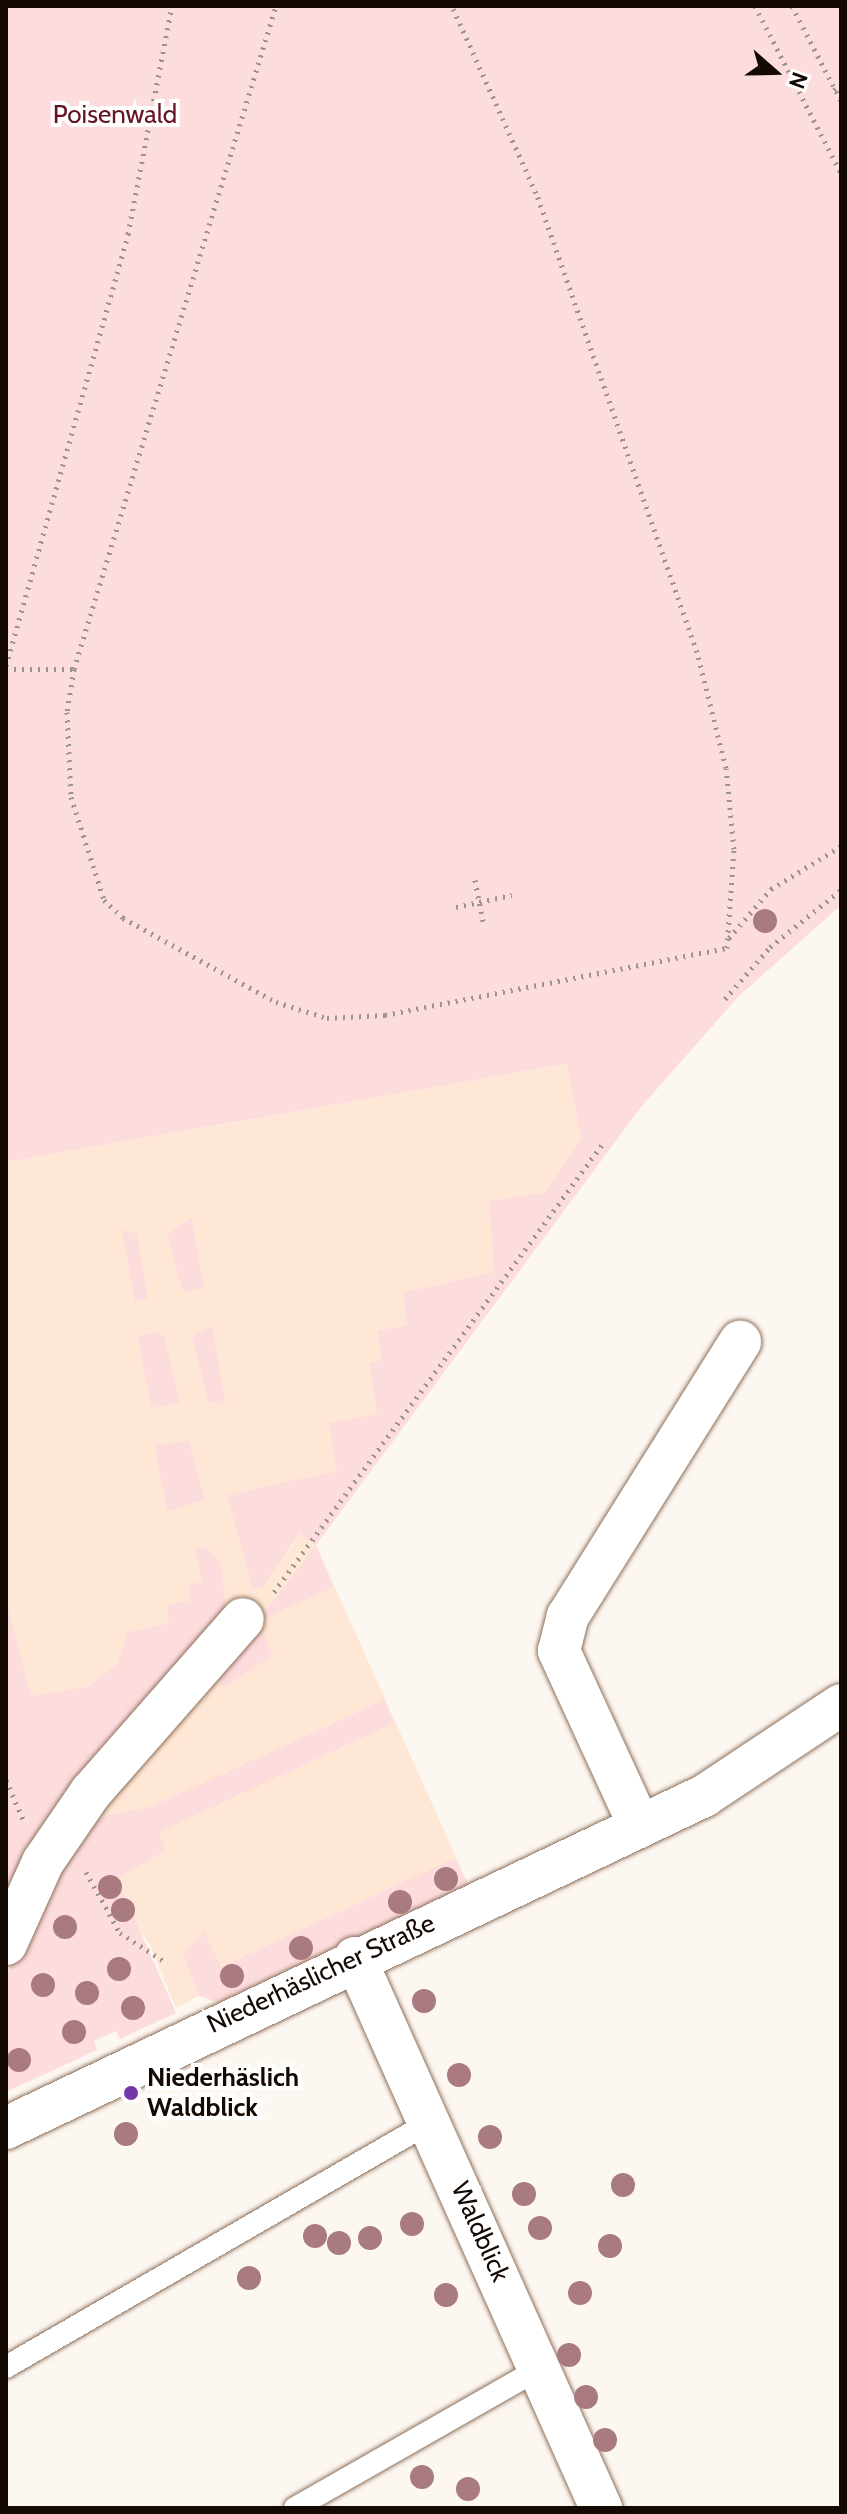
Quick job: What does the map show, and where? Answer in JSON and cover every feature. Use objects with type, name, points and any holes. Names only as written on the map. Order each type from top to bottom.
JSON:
[{"type":"street","points":[[639,1825],[559,1651],[568,1616],[740,1342]]},
{"type":"street","points":[[6,1944],[64,1833],[243,1619]]},
{"type":"street","name":"Niederhäslicher Straße","points":[[6,2128],[355,1958],[639,1825],[749,1769],[841,1705]]},
{"type":"street","name":"Waldblick","points":[[355,1958],[431,2122],[601,2508]]},
{"type":"lane","points":[[6,2367],[431,2122]]},
{"type":"lane","points":[[295,2508],[539,2369]]},
{"type":"path","points":[[74,669],[6,667],[128,234],[172,6]]},
{"type":"path","points":[[276,6],[74,669],[67,712],[71,797],[95,882],[123,918],[276,1002],[327,1018],[385,1015],[506,993],[727,948],[728,941],[734,849],[726,768],[697,652],[536,193],[452,6]]},
{"type":"path","points":[[755,6],[841,173]]},
{"type":"path","points":[[792,6],[841,101]]},
{"type":"path","points":[[834,90],[841,84]]},
{"type":"path","points":[[728,941],[771,889],[841,846]]},
{"type":"path","points":[[475,880],[484,926]]},
{"type":"path","points":[[725,999],[770,947],[841,890]]},
{"type":"path","points":[[456,907],[512,895]]},
{"type":"path","points":[[243,1619],[268,1600],[604,1142]]},
{"type":"path","points":[[64,1833],[120,1933],[167,1963]]},
{"type":"shaded area","points":[[568,1064],[581,1138],[545,1192],[489,1201],[494,1272],[402,1294],[407,1326],[382,1361],[369,1364],[378,1415],[263,1587],[300,1534],[316,1545],[469,1886],[219,2003],[198,1996],[176,2008],[150,1945],[78,1840],[102,1817],[83,1791],[110,1716],[31,1697],[6,1599],[6,1162]]},
{"type":"green space","name":"Poisenwald","points":[[6,6],[841,6],[841,905],[738,997],[641,1107],[316,1545],[299,1534],[263,1587],[253,1590],[227,1495],[337,1471],[329,1423],[377,1414],[369,1363],[382,1360],[377,1331],[407,1325],[402,1293],[494,1272],[489,1201],[545,1192],[581,1138],[567,1064],[6,1162]]},
{"type":"green space","points":[[192,1218],[204,1288],[183,1292],[167,1234]]},
{"type":"green space","points":[[122,1230],[137,1234],[148,1299],[135,1301]]},
{"type":"green space","points":[[212,1326],[225,1401],[217,1404],[208,1401],[192,1336]]},
{"type":"green space","points":[[156,1332],[164,1336],[180,1403],[151,1408],[138,1336]]},
{"type":"green space","points":[[189,1441],[205,1500],[167,1511],[154,1445]]},
{"type":"green space","points":[[316,1545],[333,1588],[258,1621]]},
{"type":"green space","points":[[206,1548],[221,1563],[226,1609],[6,1908],[6,1599],[31,1696],[87,1687],[118,1664],[127,1632],[169,1623],[167,1604],[190,1601],[189,1585],[202,1581],[195,1549]]},
{"type":"green space","points":[[258,1621],[273,1656],[224,1687],[217,1678]]},
{"type":"green space","points":[[384,1700],[394,1723],[159,1832],[166,1851],[117,1878],[176,2013],[120,2039],[116,2031],[94,2041],[97,2050],[6,2092],[6,1976],[67,1850],[102,1817],[153,1806]]},
{"type":"green space","points":[[455,1858],[469,1886],[219,2003],[199,1995],[183,1954],[204,1931],[221,1967]]},
{"type":"place","name":"Niederhäslich Waldblick","points":[[131,2093]]}]
